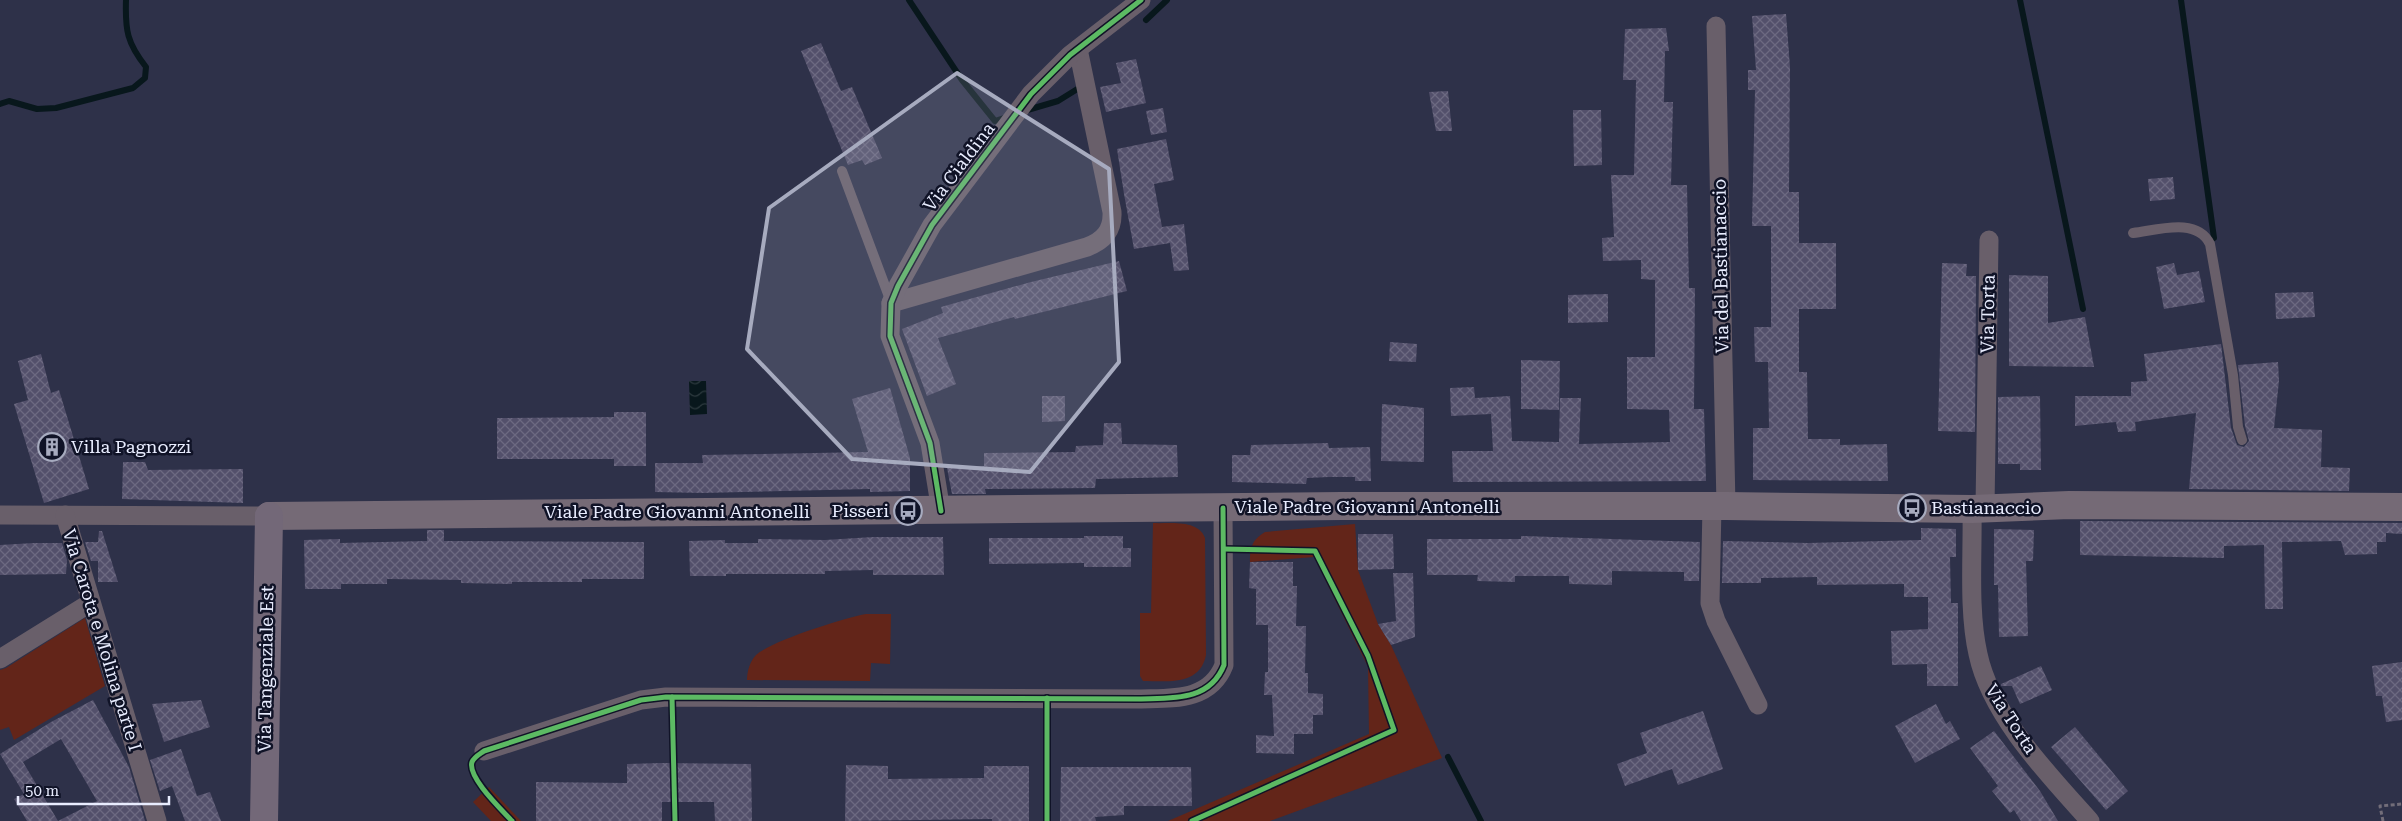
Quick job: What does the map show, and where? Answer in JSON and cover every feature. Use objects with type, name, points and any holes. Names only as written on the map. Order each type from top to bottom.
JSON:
[{"type":"main road","name":"Viale Padre Giovanni Antonelli","points":[[269,516],[1223,508],[1719,506],[1978,509],[2254,501],[2402,507]]},
{"type":"main road","name":"Via Tangenziale Est","points":[[264,821],[269,516]]},
{"type":"street","name":"Via Cialdina","points":[[941,511],[930,442],[890,336],[891,303],[902,276],[932,225],[1031,94],[1051,72],[1141,0]]},
{"type":"street","name":"Via del Bastianaccio","points":[[1716,26],[1719,506],[1710,603],[1716,621],[1758,704]]},
{"type":"street","points":[[891,303],[1087,247],[1102,240],[1107,234],[1111,227],[1112,212],[1078,49]]},
{"type":"street","name":"Via Torta","points":[[1989,240],[1975,636],[1984,675],[1992,693],[2013,726],[2051,777],[2090,821]]},
{"type":"street","points":[[484,750],[641,700],[666,697],[1141,699],[1192,696],[1200,693],[1214,681],[1224,665],[1223,508]]},
{"type":"street","points":[[0,515],[269,516]]},
{"type":"street","name":"Via Carota e Molina parte I","points":[[65,515],[157,821]]},
{"type":"street","points":[[0,659],[90,603]]},
{"type":"lane","name":"Via Cialdina","points":[[842,171],[891,303]]},
{"type":"lane","points":[[2134,233],[2178,228],[2198,230],[2206,236],[2210,244],[2233,375],[2238,428],[2242,440]]},
{"type":"path","points":[[2383,821],[2380,806],[2402,804]]},
{"type":"highlighted area","points":[[957,73],[1109,169],[1119,362],[1030,472],[852,459],[747,349],[769,208]]},
{"type":"shaded area","points":[[1153,523],[1190,525],[1201,532],[1205,538],[1206,655],[1203,665],[1197,672],[1181,680],[1143,681],[1140,676],[1140,613],[1151,613]]},
{"type":"shaded area","points":[[1355,524],[1358,570],[1378,624],[1391,645],[1442,758],[1270,821],[1168,821],[1369,734],[1368,667],[1314,557],[1250,562],[1253,544],[1265,532]]},
{"type":"shaded area","points":[[866,614],[891,614],[890,664],[871,663],[870,681],[747,680],[752,660],[764,649],[808,631]]},
{"type":"shaded area","points":[[85,618],[105,686],[14,740],[9,727],[0,730],[0,670]]},
{"type":"shaded area","points":[[489,787],[521,821],[491,821],[473,802]]},
{"type":"water","points":[[689,381],[706,381],[707,414],[690,415]]},
{"type":"building","points":[[1786,14],[1790,67],[1789,192],[1799,192],[1799,243],[1836,243],[1836,309],[1799,309],[1799,372],[1807,372],[1808,439],[1840,439],[1840,445],[1887,444],[1888,481],[1753,480],[1753,428],[1769,428],[1768,362],[1755,362],[1754,327],[1771,327],[1771,226],[1752,226],[1755,90],[1748,90],[1748,70],[1756,70],[1752,16]]},
{"type":"building","points":[[1666,28],[1669,51],[1665,51],[1664,102],[1673,102],[1671,185],[1687,185],[1689,288],[1695,288],[1694,409],[1704,409],[1706,481],[1453,482],[1452,451],[1493,451],[1491,414],[1451,416],[1450,388],[1474,387],[1475,398],[1510,396],[1512,441],[1559,442],[1560,398],[1581,398],[1579,444],[1670,442],[1669,410],[1627,409],[1627,357],[1655,357],[1655,280],[1641,279],[1641,260],[1603,261],[1602,238],[1614,237],[1611,175],[1634,175],[1636,80],[1623,80],[1625,29]]},
{"type":"building","points":[[821,43],[841,91],[852,87],[882,158],[865,165],[862,160],[848,165],[801,51]]},
{"type":"building","points":[[1136,59],[1146,103],[1106,112],[1100,87],[1121,83],[1116,63]]},
{"type":"building","points":[[1448,91],[1452,131],[1436,131],[1429,92]]},
{"type":"building","points":[[1163,108],[1167,132],[1151,135],[1146,111]]},
{"type":"building","points":[[1573,110],[1601,110],[1602,165],[1574,166]]},
{"type":"building","points":[[1166,139],[1174,180],[1154,184],[1162,227],[1184,224],[1189,270],[1174,271],[1170,243],[1134,249],[1124,194],[1117,149]]},
{"type":"building","points":[[2173,177],[2175,199],[2150,201],[2148,179]]},
{"type":"building","points":[[1119,261],[1127,291],[1015,319],[1014,317],[938,338],[956,384],[927,396],[902,329],[943,313],[941,307],[1031,282]]},
{"type":"building","points":[[1942,263],[1967,264],[1966,276],[1976,276],[1975,432],[1938,431]]},
{"type":"building","points":[[2174,263],[2177,275],[2199,271],[2205,302],[2164,309],[2156,267]]},
{"type":"building","points":[[2009,275],[2048,276],[2048,323],[2085,317],[2094,367],[2009,366]]},
{"type":"building","points":[[2313,292],[2315,317],[2276,319],[2275,293]]},
{"type":"building","points":[[1608,294],[1608,322],[1568,323],[1568,295]]},
{"type":"building","points":[[1390,342],[1417,344],[1416,362],[1389,361]]},
{"type":"building","points":[[2221,344],[2231,428],[2237,445],[2244,447],[2249,441],[2245,426],[2238,365],[2278,362],[2279,381],[2274,428],[2322,430],[2321,467],[2350,468],[2349,491],[2189,489],[2196,413],[2135,422],[2136,431],[2118,432],[2116,422],[2075,426],[2075,396],[2131,396],[2131,382],[2147,381],[2144,354]]},
{"type":"building","name":"Villa Pagnozzi","points":[[41,354],[51,393],[59,390],[89,489],[44,503],[14,404],[28,400],[18,361]]},
{"type":"building","points":[[1521,360],[1560,361],[1559,410],[1521,409]]},
{"type":"building","points":[[890,388],[910,458],[910,491],[870,492],[870,489],[703,493],[655,492],[655,463],[703,463],[702,455],[868,452],[852,399]]},
{"type":"building","points":[[1042,396],[1065,396],[1065,421],[1042,422]]},
{"type":"building","points":[[2040,396],[2041,470],[2020,470],[2020,464],[1998,464],[1998,397]]},
{"type":"building","points":[[1382,404],[1424,408],[1424,462],[1381,461]]},
{"type":"building","points":[[614,412],[646,412],[646,466],[614,466],[614,459],[497,459],[497,418],[614,417]]},
{"type":"building","points":[[1104,423],[1121,423],[1122,444],[1177,445],[1178,477],[1096,479],[1095,488],[985,489],[986,494],[952,494],[947,468],[984,466],[984,453],[1075,452],[1076,446],[1103,445]]},
{"type":"building","points":[[1328,443],[1329,448],[1370,447],[1371,481],[1355,481],[1355,477],[1329,477],[1307,478],[1306,484],[1232,482],[1232,455],[1250,455],[1251,445]]},
{"type":"building","points":[[123,462],[145,462],[148,470],[243,469],[243,503],[122,499]]},
{"type":"building","points":[[2080,521],[2402,523],[2402,534],[2386,533],[2386,542],[2377,542],[2377,554],[2345,555],[2341,541],[2282,542],[2283,609],[2265,609],[2264,545],[2224,546],[2224,558],[2080,555]]},
{"type":"building","points":[[1921,528],[1956,529],[1956,557],[1950,557],[1951,603],[1958,603],[1958,686],[1927,686],[1927,664],[1892,665],[1891,631],[1928,629],[1928,597],[1904,597],[1904,584],[1817,585],[1817,577],[1761,578],[1761,583],[1722,583],[1723,541],[1808,543],[1921,540]]},
{"type":"building","points":[[1994,529],[2034,530],[2033,561],[2026,561],[2028,636],[1999,637],[1998,585],[1994,585]]},
{"type":"building","points":[[427,530],[444,530],[444,541],[644,542],[644,579],[582,579],[582,582],[512,582],[512,584],[461,583],[461,580],[387,579],[387,584],[341,584],[341,589],[305,589],[304,540],[340,539],[340,543],[427,541]]},
{"type":"building","points":[[99,531],[102,531],[118,582],[98,582],[98,561],[91,561],[85,542],[98,542]]},
{"type":"building","points":[[1358,534],[1393,534],[1394,569],[1358,570]]},
{"type":"building","points":[[1084,536],[1123,536],[1123,548],[1131,548],[1131,567],[1084,567],[1084,563],[989,564],[989,538],[1084,538]]},
{"type":"building","points":[[1521,536],[1700,542],[1699,581],[1684,581],[1684,572],[1612,571],[1612,585],[1569,584],[1569,576],[1515,576],[1515,582],[1477,581],[1478,575],[1427,575],[1427,539],[1521,539]]},
{"type":"building","points":[[873,537],[943,537],[944,575],[873,575],[873,570],[825,571],[825,574],[690,576],[689,541],[725,540],[725,543],[758,543],[758,539],[825,540]]},
{"type":"building","points":[[62,543],[67,560],[66,574],[0,575],[0,545]]},
{"type":"building","points":[[1250,562],[1293,562],[1293,586],[1297,586],[1296,626],[1306,626],[1305,673],[1308,673],[1308,693],[1323,694],[1323,715],[1313,715],[1313,734],[1294,734],[1294,754],[1256,753],[1256,735],[1274,736],[1272,695],[1264,695],[1265,672],[1268,672],[1268,625],[1256,625],[1256,589],[1249,588]]},
{"type":"building","points":[[1393,573],[1413,573],[1415,637],[1391,645],[1378,624],[1396,621]]},
{"type":"building","points":[[2402,662],[2402,720],[2386,722],[2382,696],[2376,696],[2372,666]]},
{"type":"building","points":[[2041,666],[2052,690],[2020,704],[2012,686],[2001,686],[2001,684]]},
{"type":"building","points":[[93,700],[129,767],[145,821],[27,821],[14,799],[24,794],[0,754],[51,722]],"holes":[[[61,739],[97,801],[58,821],[23,762]]]},
{"type":"building","points":[[201,700],[210,727],[164,742],[152,704]]},
{"type":"building","points":[[1936,704],[1946,724],[1950,721],[1960,739],[1915,763],[1895,726]]},
{"type":"building","points":[[1703,711],[1723,769],[1678,785],[1672,769],[1625,786],[1617,764],[1647,753],[1640,733]]},
{"type":"building","points":[[2075,727],[2128,791],[2106,810],[2051,747]]},
{"type":"building","points":[[1994,731],[2040,791],[2058,821],[2021,821],[2014,810],[2010,813],[1992,791],[1998,786],[1970,748]]},
{"type":"building","points":[[181,749],[197,796],[210,792],[221,821],[185,821],[172,786],[160,791],[150,760]]},
{"type":"building","points":[[627,764],[751,764],[752,821],[715,821],[714,802],[662,802],[662,821],[536,821],[536,782],[627,783]]},
{"type":"building","points":[[846,765],[888,766],[888,779],[984,778],[984,766],[1029,766],[1029,821],[992,821],[992,819],[845,821]]},
{"type":"building","points":[[1061,767],[1191,767],[1192,806],[1124,806],[1124,815],[1095,817],[1096,821],[1060,821]]},
{"type":"waterway","points":[[0,104],[9,101],[37,109],[56,108],[133,88],[145,78],[146,67],[128,36],[126,0]]},
{"type":"waterway","points":[[909,0],[962,80],[995,121],[1007,117]]},
{"type":"waterway","points":[[1146,20],[1167,0]]},
{"type":"waterway","points":[[2020,0],[2083,309]]},
{"type":"waterway","points":[[2181,0],[2214,238]]},
{"type":"waterway","points":[[1024,111],[1058,101],[1079,88]]},
{"type":"waterway","points":[[1448,757],[1481,821]]},
{"type":"cycle path","points":[[941,511],[930,443],[890,336],[891,303],[898,286],[932,225],[1031,94],[1070,55],[1141,0]]},
{"type":"cycle path","points":[[512,821],[486,793],[475,776],[472,762],[476,757],[484,751],[641,700],[666,697],[1141,699],[1178,697],[1200,691],[1218,677],[1224,665],[1223,508]]},
{"type":"cycle path","points":[[1192,821],[1394,730],[1368,656],[1315,551],[1224,549]]},
{"type":"cycle path","points":[[672,697],[675,821]]},
{"type":"cycle path","points":[[1047,698],[1047,821]]},
{"type":"place","name":"Villa Pagnozzi","points":[[52,447]]},
{"type":"place","name":"Bastianaccio","points":[[1912,508]]},
{"type":"place","name":"Pisseri","points":[[908,511]]}]
